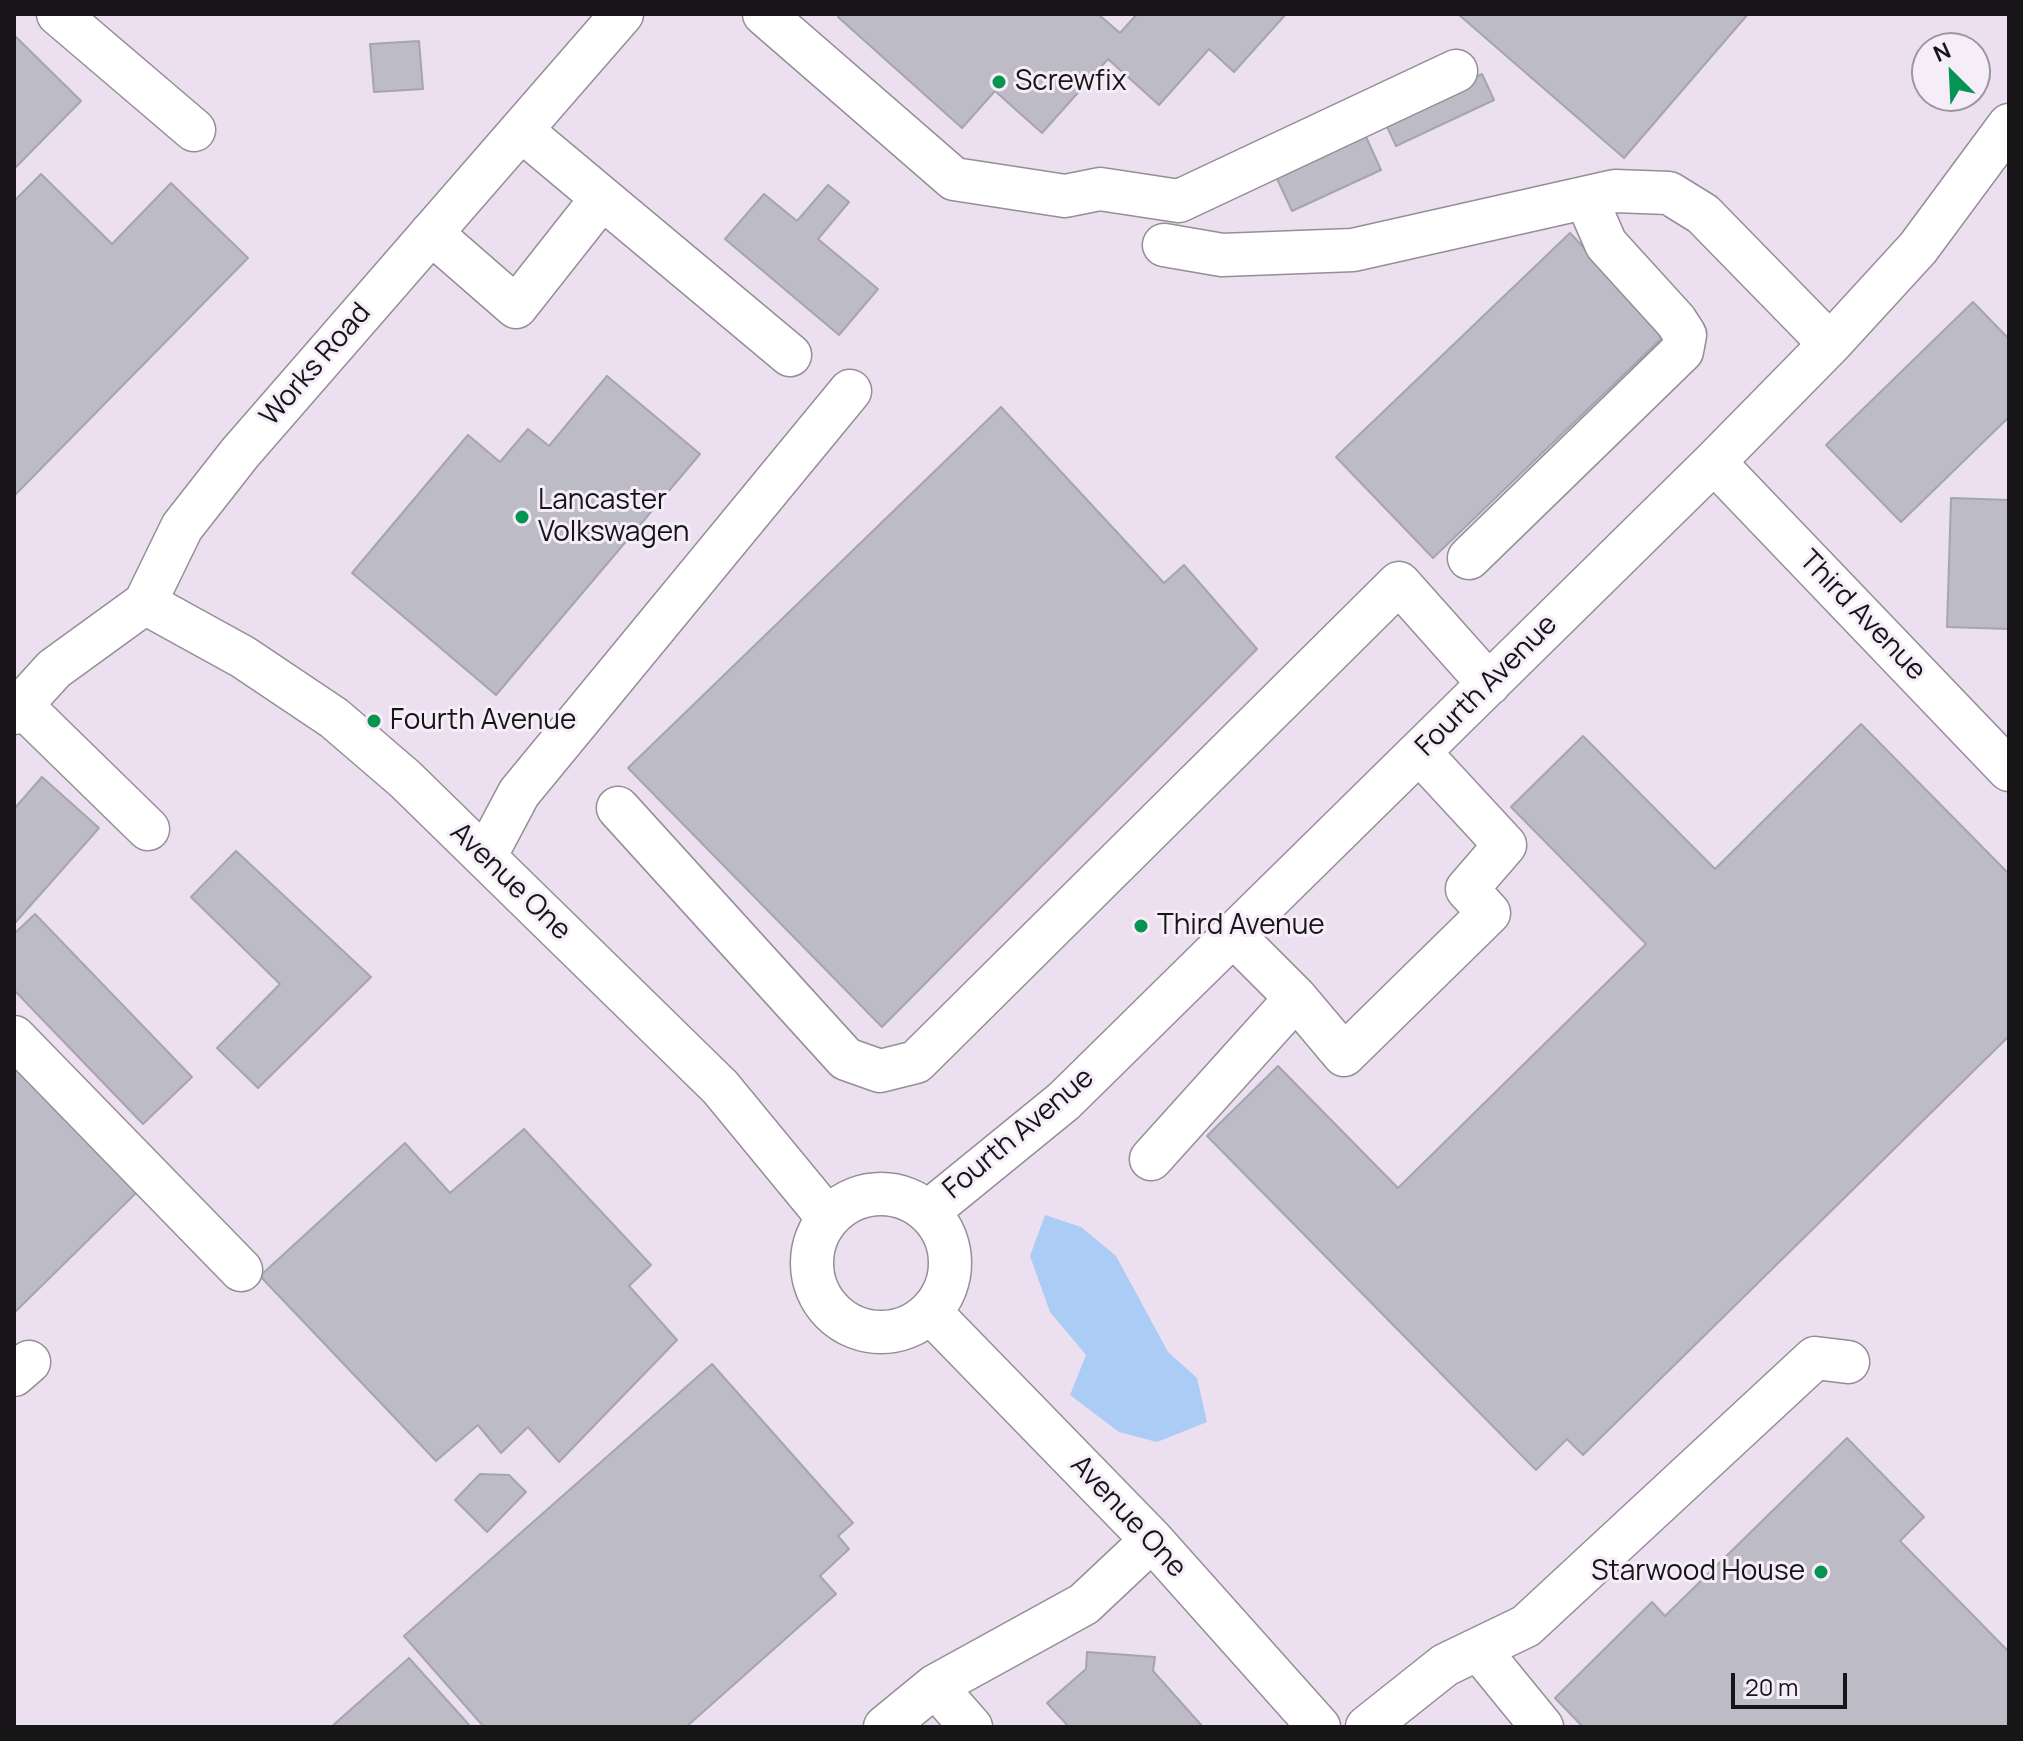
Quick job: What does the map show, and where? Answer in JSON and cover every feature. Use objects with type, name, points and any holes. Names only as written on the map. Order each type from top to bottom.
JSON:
[{"type":"street","points":[[58,14],[194,130]]},
{"type":"street","name":"Works Road","points":[[20,697],[145,603],[182,527],[230,465],[622,14]]},
{"type":"street","points":[[764,14],[954,179],[1065,196],[1100,189],[1179,201],[1456,71]]},
{"type":"street","name":"Fourth Avenue","points":[[929,1211],[1064,1101],[1714,462],[1830,344],[1918,248],[2009,125]]},
{"type":"street","points":[[521,130],[790,355]]},
{"type":"street","points":[[1164,245],[1222,255],[1353,250],[1615,191],[1669,193],[1703,214],[1830,344]]},
{"type":"street","points":[[431,233],[516,307],[602,198]]},
{"type":"street","points":[[1469,558],[1682,351],[1685,335],[1606,244],[1586,198]]},
{"type":"street","points":[[485,857],[519,793],[850,391]]},
{"type":"street","name":"Third Avenue","points":[[1714,462],[2003,752]]},
{"type":"street","points":[[618,808],[846,1059],[880,1071],[916,1062],[1399,583],[1489,684]]},
{"type":"street","name":"Avenue One","points":[[145,603],[243,657],[334,718],[405,779],[720,1087],[828,1218]]},
{"type":"street","points":[[20,697],[148,829]]},
{"type":"street","points":[[1233,935],[1296,998],[1344,1055],[1489,913],[1467,889],[1505,845],[1419,752]]},
{"type":"street","points":[[1151,1159],[1296,998]]},
{"type":"street","points":[[14,1037],[241,1270]]},
{"type":"street","points":[[877,1193],[904,1197],[929,1211],[945,1234],[951,1261],[946,1289],[931,1313],[908,1328],[881,1333],[854,1328],[831,1312],[817,1291],[811,1266],[815,1241],[828,1218],[850,1201],[877,1193]]},
{"type":"street","name":"Avenue One","points":[[931,1313],[1152,1540],[1319,1727]]},
{"type":"street","points":[[1367,1727],[1445,1665],[1480,1651],[1526,1626],[1815,1358],[1848,1362]]},
{"type":"street","points":[[885,1727],[935,1686],[1084,1604],[1152,1540]]},
{"type":"street","points":[[1480,1651],[1542,1727]]},
{"type":"street","points":[[935,1686],[971,1727]]},
{"type":"shaded area","points":[[14,14],[2009,14],[2009,1727],[14,1727]]},
{"type":"water","points":[[1045,1215],[1081,1227],[1116,1256],[1168,1352],[1197,1378],[1207,1422],[1157,1442],[1119,1432],[1070,1395],[1086,1355],[1050,1312],[1030,1256]]},
{"type":"building","name":"Screwfix","points":[[841,14],[1098,14],[1120,33],[1137,14],[1286,14],[1234,72],[1209,49],[1159,105],[1108,59],[1042,133],[995,91],[962,128],[838,17]]},
{"type":"building","points":[[1458,14],[1748,14],[1624,158]]},
{"type":"building","points":[[14,35],[81,101],[14,169]]},
{"type":"building","points":[[419,41],[423,89],[374,92],[370,44]]},
{"type":"building","points":[[1482,74],[1494,100],[1396,146],[1384,120]]},
{"type":"building","points":[[1363,130],[1381,170],[1292,211],[1273,170]]},
{"type":"building","points":[[41,174],[112,244],[171,183],[248,258],[15,495],[14,201]]},
{"type":"building","points":[[828,185],[849,202],[818,239],[878,289],[839,335],[725,239],[764,194],[797,221]]},
{"type":"building","points":[[1570,233],[1666,334],[1433,558],[1336,457]]},
{"type":"building","points":[[1973,302],[2009,339],[2009,417],[1901,522],[1826,445]]},
{"type":"building","name":"Lancaster Volkswagen","points":[[607,376],[700,454],[496,695],[352,573],[468,435],[500,462],[528,429],[549,446]]},
{"type":"building","points":[[1001,407],[1164,583],[1184,565],[1257,649],[882,1027],[628,768]]},
{"type":"building","points":[[1951,498],[2009,500],[2009,629],[1947,627]]},
{"type":"building","points":[[1861,724],[2009,874],[2009,1036],[1583,1455],[1567,1439],[1536,1470],[1207,1136],[1278,1066],[1398,1188],[1646,944],[1511,807],[1583,736],[1715,869]]},
{"type":"building","points":[[42,777],[99,828],[14,924],[14,809]]},
{"type":"building","points":[[236,851],[371,977],[258,1088],[217,1048],[280,984],[191,897]]},
{"type":"building","points":[[35,914],[192,1077],[143,1124],[14,990],[14,934]]},
{"type":"building","points":[[14,1062],[139,1190],[14,1313]]},
{"type":"building","points":[[524,1129],[651,1265],[629,1286],[677,1340],[559,1462],[528,1427],[501,1453],[478,1425],[436,1461],[260,1276],[405,1143],[450,1193]]},
{"type":"building","points":[[712,1364],[853,1523],[838,1536],[849,1549],[820,1576],[836,1594],[686,1727],[484,1727],[404,1636]]},
{"type":"building","name":"Starwood House","points":[[1847,1438],[1924,1517],[1900,1541],[2009,1652],[2009,1727],[1583,1727],[1555,1698],[1652,1602],[1665,1616]]},
{"type":"building","points":[[480,1474],[509,1475],[526,1492],[487,1532],[455,1500]]},
{"type":"building","points":[[1087,1652],[1155,1657],[1153,1671],[1203,1727],[1069,1727],[1047,1703],[1086,1669]]},
{"type":"building","points":[[409,1658],[471,1727],[331,1727]]},
{"type":"place","name":"Screwfix","points":[[999,82]]},
{"type":"place","name":"Lancaster Volkswagen","points":[[522,517]]},
{"type":"place","name":"Fourth Avenue","points":[[374,721]]},
{"type":"place","name":"Third Avenue","points":[[1141,926]]},
{"type":"place","name":"Starwood House","points":[[1821,1572]]}]
